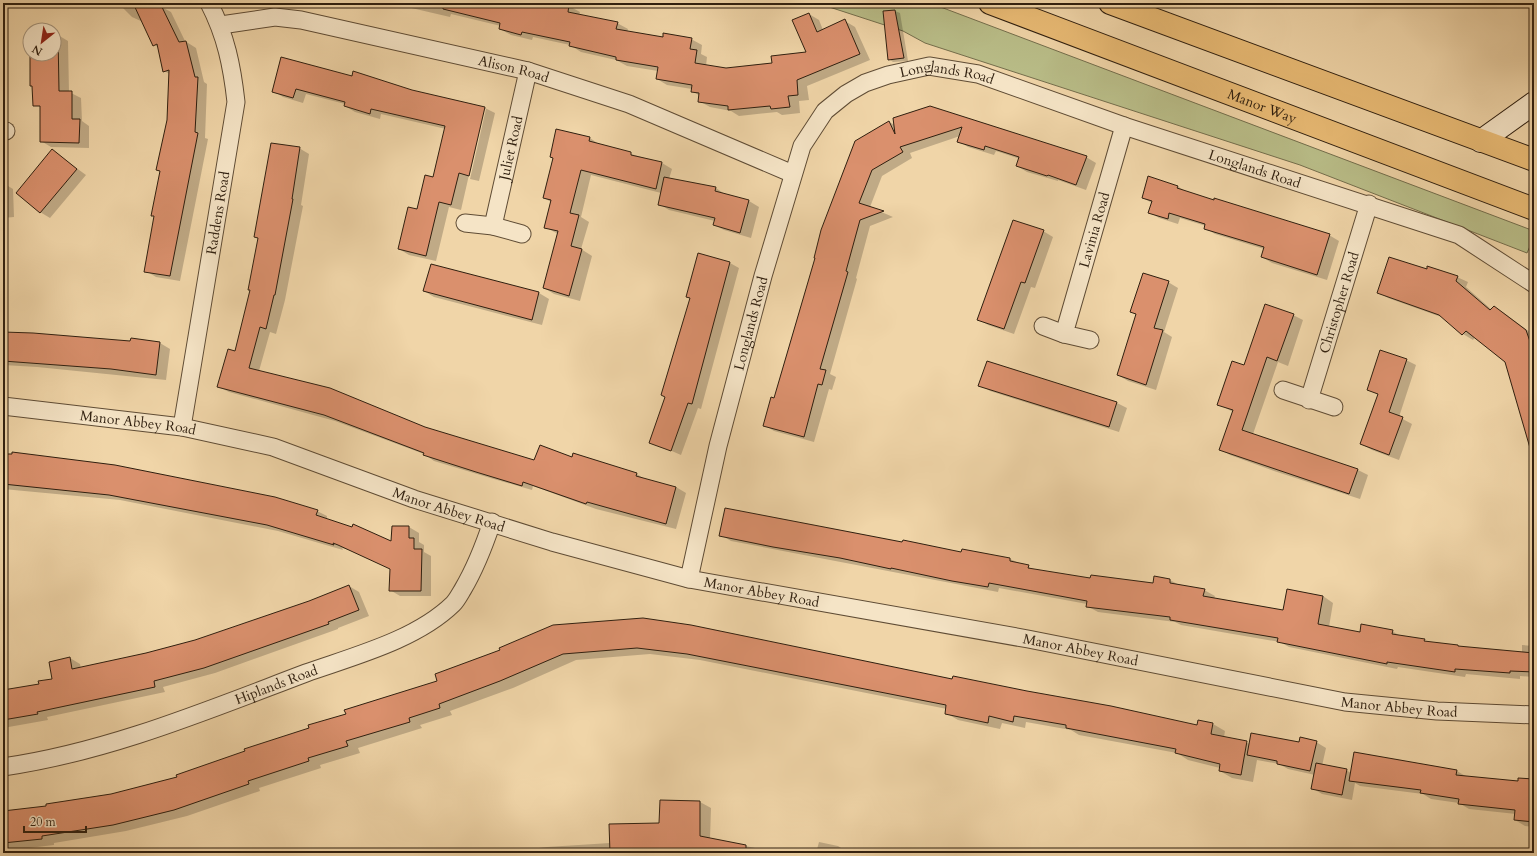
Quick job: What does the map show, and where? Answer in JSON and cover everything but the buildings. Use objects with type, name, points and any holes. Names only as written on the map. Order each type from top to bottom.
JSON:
[{"type":"highway","name":"Manor Way","points":[[990,3],[1534,209]]},
{"type":"highway","points":[[1110,3],[1534,160]]},
{"type":"street","name":"Raddens Road","points":[[182,427],[236,102],[233,74],[221,26],[209,3]]},
{"type":"street","name":"Alison Road","points":[[221,26],[275,17],[301,20],[528,71],[629,104],[793,174]]},
{"type":"street","name":"Longlands Road","points":[[689,579],[718,446],[763,276],[802,146],[825,111],[846,94],[865,83],[888,75],[929,66],[978,74],[1124,126],[1369,204],[1459,235],[1531,282]]},
{"type":"street","name":"Juliet Road","points":[[492,226],[528,71]]},
{"type":"street","points":[[1481,141],[1534,103]]},
{"type":"street","name":"Lavinia Road","points":[[1064,334],[1124,126]]},
{"type":"street","name":"Christopher Road","points":[[1309,400],[1369,204]]},
{"type":"street","points":[[465,223],[492,226],[522,234]]},
{"type":"street","points":[[1042,326],[1064,334],[1090,340]]},
{"type":"street","points":[[1283,390],[1309,400],[1334,407]]},
{"type":"street","name":"Manor Abbey Road","points":[[3,406],[182,427],[273,447],[414,499],[492,522],[552,542],[689,579],[1028,639],[1345,702],[1437,711],[1534,715]]},
{"type":"street","name":"Hiplands Road","points":[[3,766],[45,759],[168,725],[398,639],[438,616],[454,603],[476,567],[492,522]]},
{"type":"green space","points":[[817,3],[930,3],[1534,231],[1534,237],[1527,253],[1300,165],[925,43],[903,31]]}]
